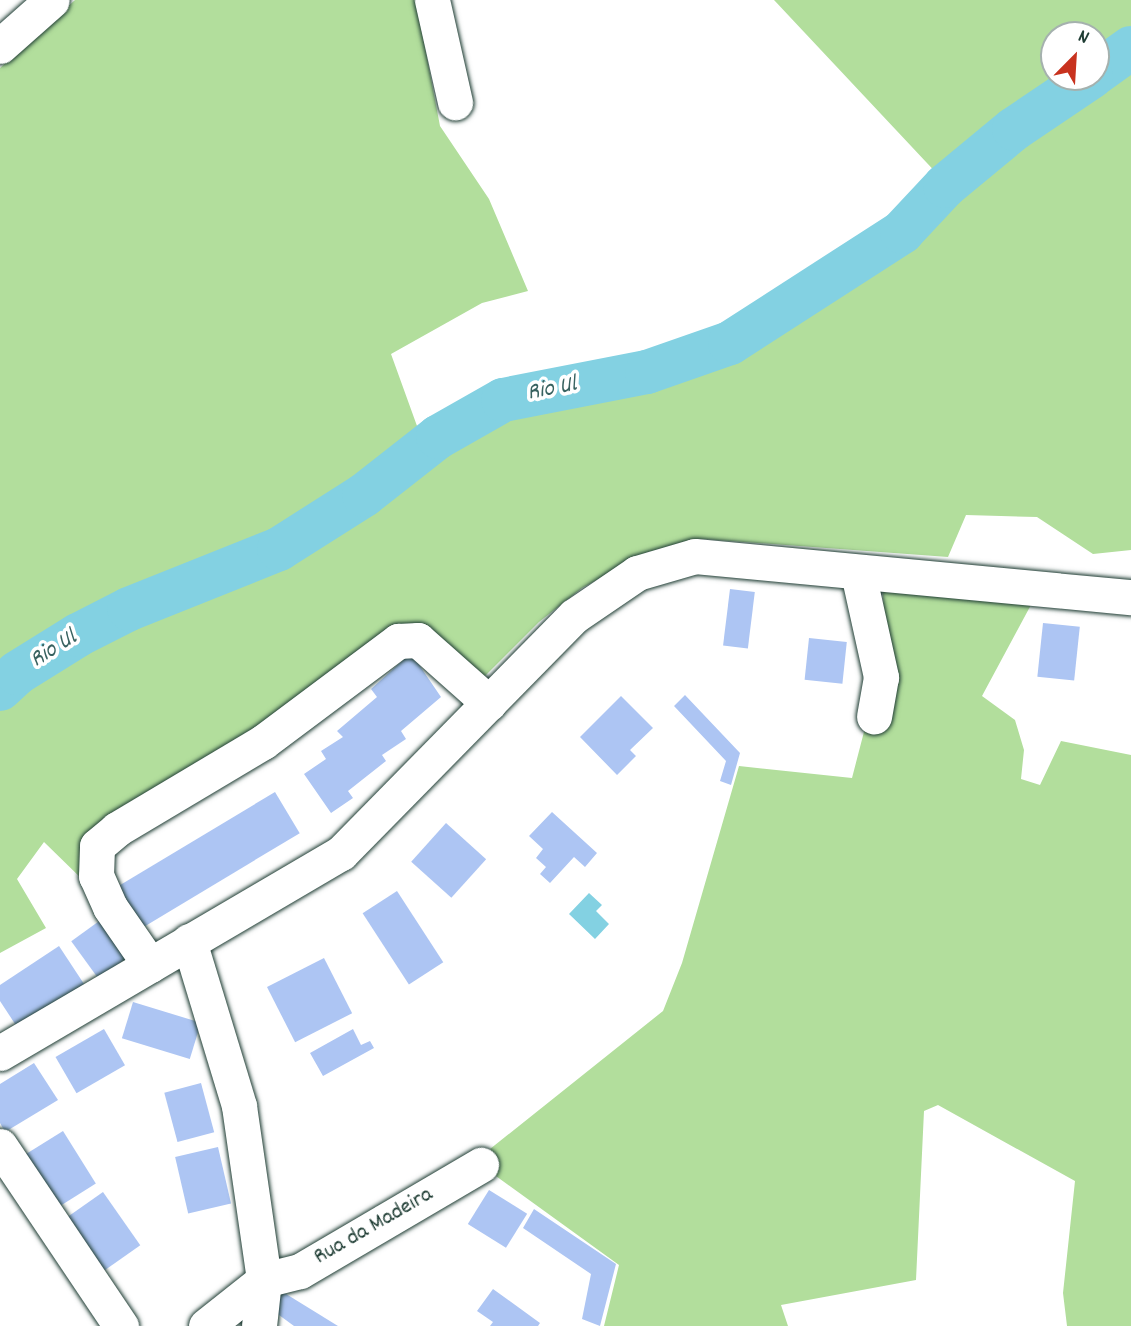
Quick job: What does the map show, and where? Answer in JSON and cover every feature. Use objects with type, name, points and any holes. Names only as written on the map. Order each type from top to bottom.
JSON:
[{"type":"street","points":[[0,46],[52,0]]},
{"type":"street","points":[[432,0],[455,102]]},
{"type":"street","points":[[0,1053],[341,853],[574,615],[637,573],[695,556],[904,578],[1131,597]]},
{"type":"street","points":[[858,573],[881,677],[874,716]]},
{"type":"street","points":[[150,965],[110,907],[96,876],[97,846],[117,829],[263,741],[398,641],[418,640],[489,703]]},
{"type":"street","points":[[189,941],[239,1106],[264,1280],[261,1325]]},
{"type":"street","points":[[0,1146],[121,1326]]},
{"type":"street","name":"Rua da Madeira","points":[[264,1280],[300,1271],[481,1165]]},
{"type":"street","points":[[206,1326],[264,1280]]},
{"type":"green space","points":[[75,0],[416,0],[440,126],[489,199],[528,291],[482,303],[391,354],[421,437],[362,482],[272,538],[90,618],[18,657],[0,674],[0,68]]},
{"type":"green space","points":[[774,0],[1131,0],[1131,550],[1093,554],[1037,517],[966,515],[948,557],[703,539],[648,552],[582,588],[539,622],[482,679],[426,632],[310,694],[137,803],[86,883],[44,842],[17,879],[46,928],[0,953],[0,699],[12,685],[77,643],[320,537],[443,442],[505,407],[635,386],[719,356],[820,297],[957,195]]},
{"type":"green space","points":[[883,592],[1032,603],[982,696],[1015,720],[1024,750],[1021,779],[1040,785],[1061,741],[1131,755],[1131,1326],[1067,1326],[1063,1293],[1075,1181],[938,1105],[924,1111],[916,1280],[781,1305],[788,1326],[604,1326],[619,1265],[489,1171],[496,1164],[490,1149],[663,1011],[682,963],[739,766],[852,778],[885,651]]},
{"type":"water","points":[[589,893],[602,905],[596,911],[609,924],[595,939],[569,914]]},
{"type":"building","points":[[730,589],[755,592],[748,649],[723,646]]},
{"type":"building","points":[[1043,623],[1080,627],[1074,681],[1037,677]]},
{"type":"building","points":[[809,638],[847,642],[842,684],[805,680]]},
{"type":"building","points":[[411,653],[441,697],[401,731],[406,739],[382,755],[386,761],[348,791],[353,798],[331,813],[304,774],[326,759],[321,751],[343,737],[337,731],[377,697],[371,689]]},
{"type":"building","points":[[685,695],[740,753],[731,785],[720,781],[726,761],[674,706]]},
{"type":"building","points":[[621,696],[653,728],[630,750],[636,756],[617,775],[580,737]]},
{"type":"building","points":[[275,792],[300,833],[142,928],[117,887]]},
{"type":"building","points":[[552,812],[597,853],[585,867],[574,857],[550,883],[540,874],[546,867],[536,858],[543,849],[529,836]]},
{"type":"building","points":[[446,823],[486,859],[451,898],[411,862]]},
{"type":"building","points":[[397,891],[443,962],[409,985],[363,913]]},
{"type":"building","points":[[102,919],[129,956],[98,979],[71,941]]},
{"type":"building","points":[[59,946],[86,987],[19,1030],[0,1001],[0,985]]},
{"type":"building","points":[[324,958],[352,1013],[295,1042],[267,987]]},
{"type":"building","points":[[133,1002],[201,1023],[190,1059],[122,1038]]},
{"type":"building","points":[[104,1029],[125,1065],[77,1093],[56,1057]]},
{"type":"building","points":[[353,1029],[361,1045],[370,1041],[374,1048],[323,1076],[310,1053]]},
{"type":"building","points":[[34,1063],[58,1100],[5,1132],[0,1123],[0,1084]]},
{"type":"building","points":[[201,1083],[214,1132],[177,1142],[164,1093]]},
{"type":"building","points":[[63,1131],[96,1184],[58,1207],[25,1155]]},
{"type":"building","points":[[218,1147],[231,1204],[188,1213],[175,1157]]},
{"type":"building","points":[[489,1190],[527,1214],[506,1248],[468,1224]]},
{"type":"building","points":[[103,1192],[140,1245],[103,1272],[65,1218]]},
{"type":"building","points":[[534,1209],[616,1264],[600,1326],[582,1319],[591,1274],[523,1228]]},
{"type":"building","points":[[278,1289],[338,1326],[294,1326],[268,1307]]},
{"type":"building","points":[[493,1289],[540,1323],[538,1326],[490,1326],[493,1322],[477,1311]]},
{"type":"waterway","name":"Rio Ul","points":[[1110,63],[1131,48]]},
{"type":"waterway","name":"Rio Ul","points":[[0,689],[17,673],[78,635],[129,609],[279,549],[364,495],[438,437],[503,400],[647,372],[730,343],[902,232],[945,186],[1014,129],[1070,91]]}]
